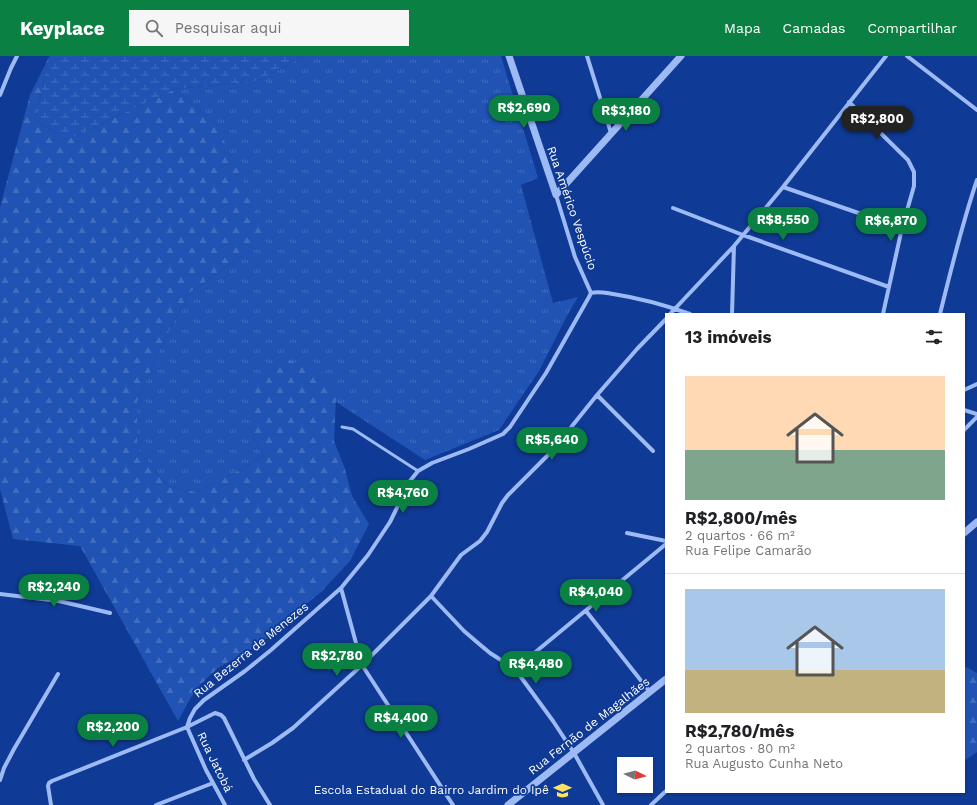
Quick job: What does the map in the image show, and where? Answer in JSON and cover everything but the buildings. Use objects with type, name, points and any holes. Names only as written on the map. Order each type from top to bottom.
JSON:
[{"type":"street","points":[[0,95],[17,56]]},
{"type":"street","name":"Rua Américo Vespúcio","points":[[509,56],[556,195],[575,258],[591,293]]},
{"type":"street","points":[[587,56],[611,134]]},
{"type":"street","points":[[556,195],[681,56]]},
{"type":"street","points":[[671,313],[734,246],[783,187],[886,56]]},
{"type":"street","points":[[907,56],[977,110]]},
{"type":"street","points":[[849,102],[908,160],[914,172],[914,186],[902,228],[883,313]]},
{"type":"street","points":[[940,313],[954,258],[977,180]]},
{"type":"street","points":[[783,187],[902,228]]},
{"type":"street","points":[[673,208],[743,235],[889,287]]},
{"type":"street","points":[[732,313],[734,246]]},
{"type":"street","points":[[591,293],[597,292],[627,296],[687,313]]},
{"type":"street","name":"Rua Bezerra de Menezes","points":[[187,727],[190,718],[204,700],[245,672],[341,588],[368,555],[390,522],[410,481],[418,471],[432,463],[503,434],[510,427],[546,373],[591,293]]},
{"type":"street","points":[[244,760],[293,728],[362,665],[431,596],[461,555],[480,541],[487,532],[502,503],[508,495],[552,451],[597,395],[637,349],[665,320]]},
{"type":"street","points":[[965,390],[977,384]]},
{"type":"street","points":[[597,395],[653,451]]},
{"type":"street","points":[[965,410],[977,414]]},
{"type":"street","points":[[965,429],[977,417]]},
{"type":"street","points":[[965,532],[977,522]]},
{"type":"street","points":[[627,533],[665,543]]},
{"type":"street","points":[[515,669],[665,544]]},
{"type":"street","points":[[341,588],[362,665],[453,805]]},
{"type":"street","points":[[0,594],[59,601],[110,614]]},
{"type":"street","points":[[431,596],[464,631],[490,654],[515,669],[574,752],[603,805]]},
{"type":"street","points":[[586,611],[650,692]]},
{"type":"street","points":[[0,780],[4,768],[14,749],[58,674]]},
{"type":"street","name":"Rua Fernão de Magalhães","points":[[508,805],[665,681]]},
{"type":"street","points":[[51,805],[48,786],[52,781],[187,727],[215,713],[224,718],[254,779],[270,805]]},
{"type":"street","name":"Rua Jatobá","points":[[187,727],[225,805]]},
{"type":"street","points":[[156,805],[213,783]]},
{"type":"street","points":[[651,805],[665,793]]},
{"type":"lane","points":[[342,427],[353,429],[418,471]]},
{"type":"green space","points":[[50,56],[304,56],[258,81],[175,89],[67,140],[35,120]]},
{"type":"green space","points":[[304,56],[501,56],[538,178],[521,185],[553,303],[578,297],[539,371],[499,430],[425,460],[336,402],[322,373],[249,427],[263,456],[242,469],[196,492],[168,486],[137,449],[137,401],[165,338],[190,292],[247,253],[216,124],[175,89],[258,81]]},
{"type":"green space","points":[[49,57],[35,120],[67,140],[175,89],[216,124],[265,232],[247,253],[190,292],[165,338],[137,401],[137,449],[168,486],[196,492],[242,469],[263,456],[249,427],[251,392],[287,359],[323,373],[336,397],[334,441],[345,469],[352,496],[369,524],[350,561],[321,592],[259,645],[218,668],[200,685],[190,699],[178,721],[80,546],[13,539],[0,489],[0,207],[30,95]]},
{"type":"green space","points":[[965,667],[977,673],[977,752],[965,760]]},
{"type":"place","name":"Escola Estadual do Bairro Jardim do Ipê","points":[[562,790]]}]
